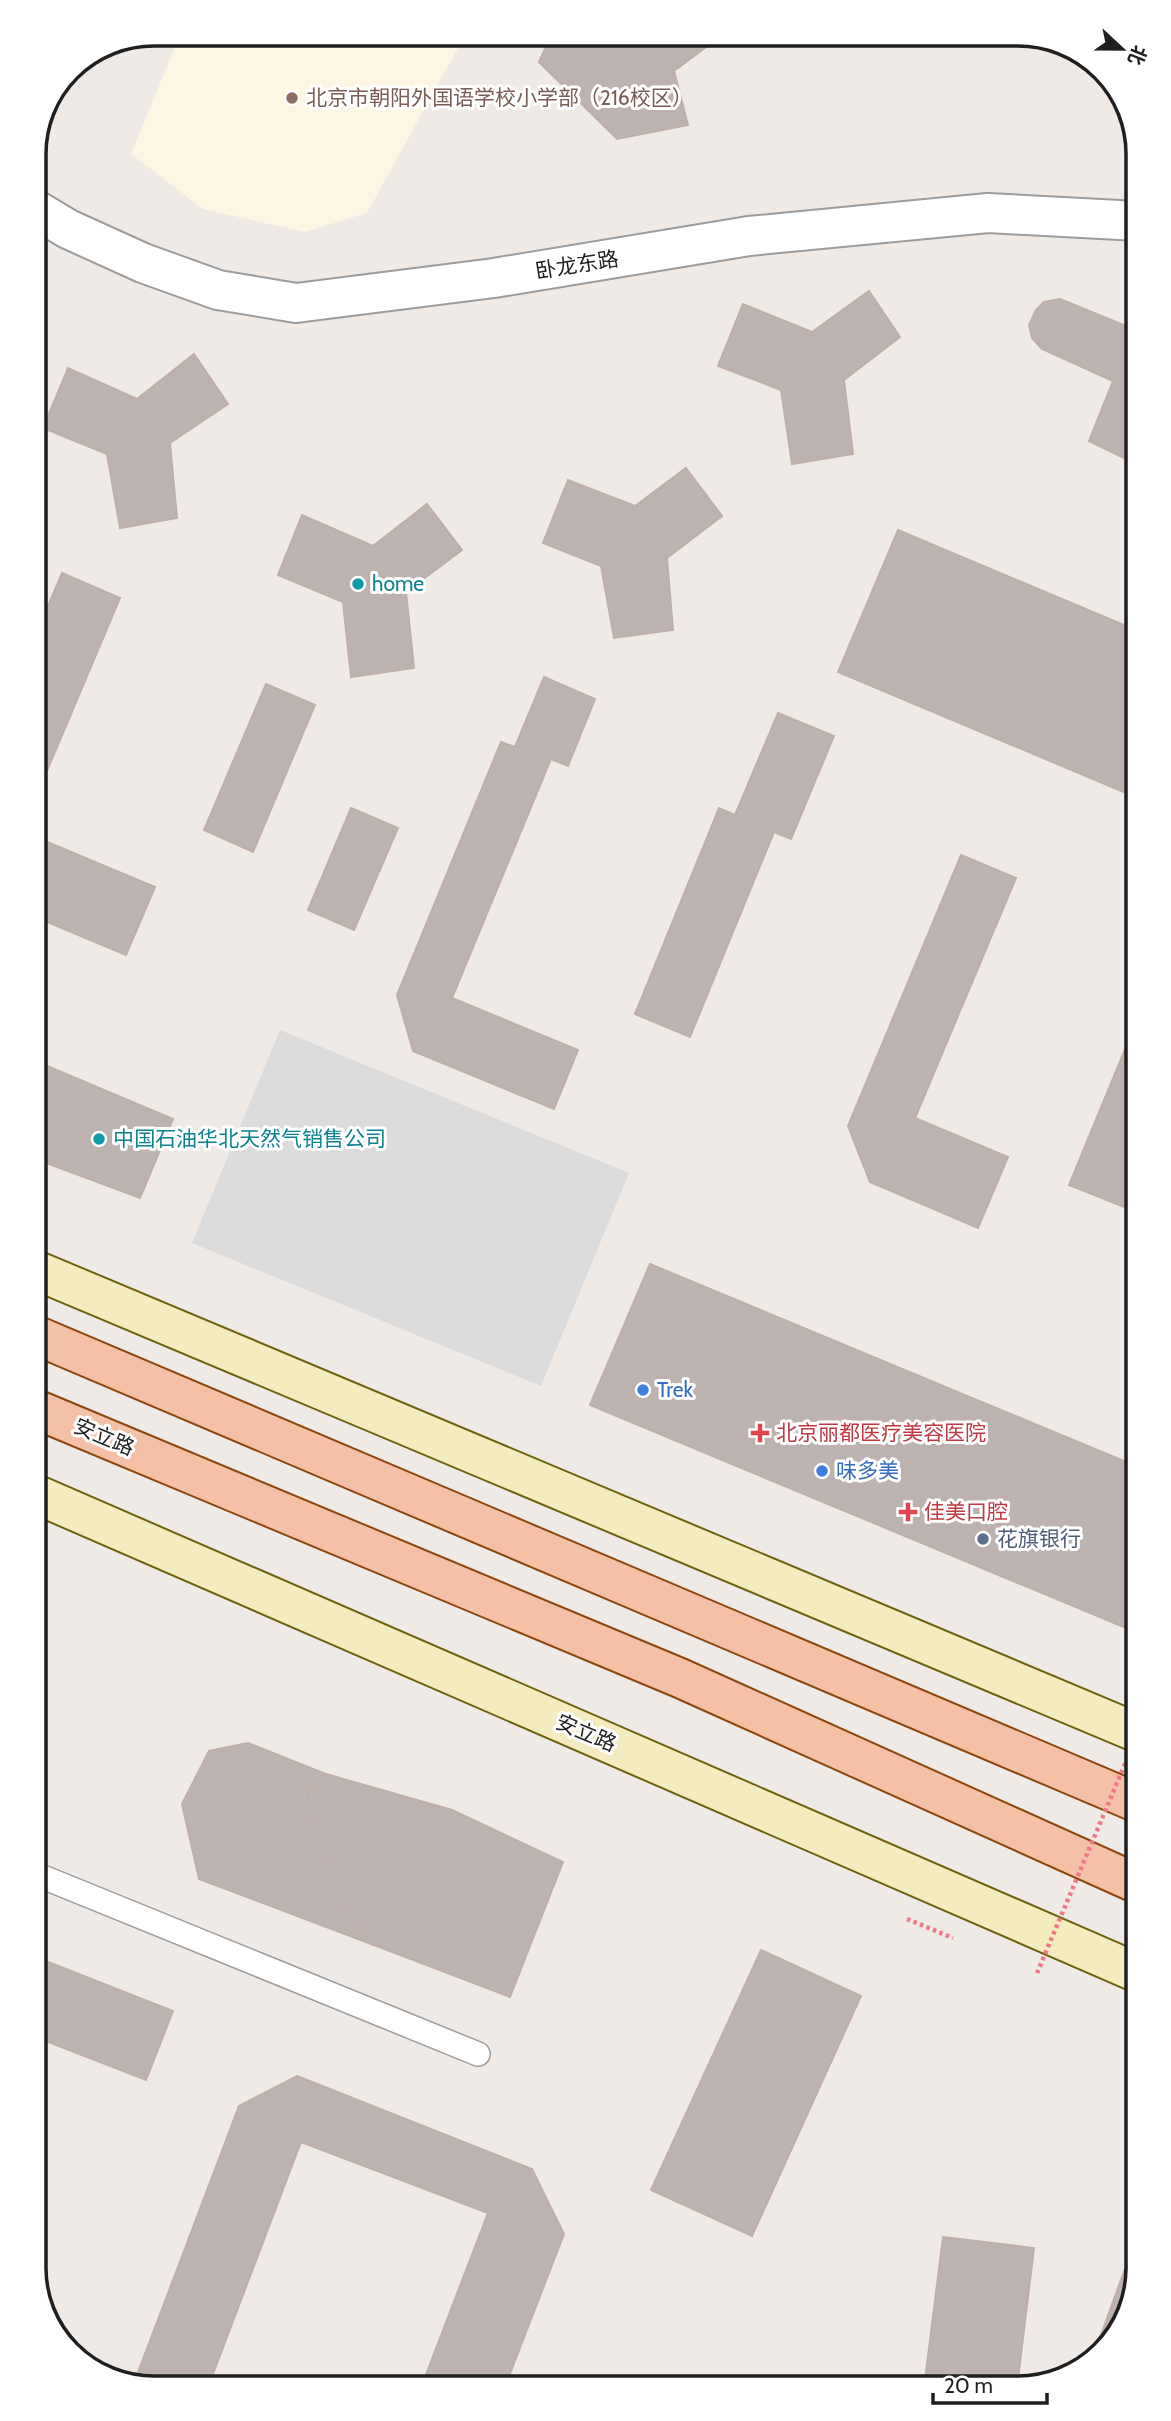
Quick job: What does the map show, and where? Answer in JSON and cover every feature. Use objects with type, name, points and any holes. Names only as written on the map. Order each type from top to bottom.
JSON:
[{"type":"main road","points":[[46,1340],[1126,1798]]},
{"type":"main road","name":"安立路","points":[[46,1413],[680,1678],[1126,1879]]},
{"type":"street","name":"卧龙东路","points":[[46,216],[68,229],[142,263],[218,290],[296,303],[494,278],[749,236],[988,212],[1126,220]]},
{"type":"street","points":[[46,1274],[1126,1728]]},
{"type":"street","name":"安立路","points":[[46,1499],[1126,1968]]},
{"type":"lane","points":[[46,1878],[478,2054]]},
{"type":"path","points":[[1037,1973],[1126,1762]]},
{"type":"shaded area","name":"北京市朝阳外国语学校小学部（216校区）","points":[[175,46],[459,46],[367,213],[305,232],[203,209],[131,154]]},
{"type":"shaded area","points":[[280,1030],[629,1173],[541,1386],[192,1243]]},
{"type":"building","points":[[546,46],[708,46],[674,71],[688,125],[617,139],[539,62]]},
{"type":"building","points":[[869,291],[900,337],[844,380],[853,454],[792,464],[781,390],[718,366],[743,304],[812,332]]},
{"type":"building","points":[[1060,299],[1126,326],[1126,459],[1089,441],[1113,381],[1042,349],[1032,338],[1029,325],[1036,310],[1044,302]]},
{"type":"building","points":[[194,354],[228,404],[170,443],[177,518],[120,528],[107,454],[46,429],[46,421],[68,368],[137,399]]},
{"type":"building","points":[[686,468],[722,516],[667,558],[673,630],[614,638],[601,566],[543,543],[568,480],[635,506]]},
{"type":"building","name":"home","points":[[427,504],[462,550],[406,592],[414,668],[351,677],[343,602],[278,575],[302,515],[373,546]]},
{"type":"building","points":[[898,530],[1126,626],[1126,793],[838,672]]},
{"type":"building","points":[[62,573],[120,598],[46,773],[46,611]]},
{"type":"building","points":[[544,677],[595,699],[568,766],[551,759],[452,998],[578,1050],[554,1109],[413,1051],[397,995],[501,742],[515,747]]},
{"type":"building","points":[[266,684],[315,705],[253,852],[204,830]]},
{"type":"building","points":[[778,713],[834,736],[791,839],[774,832],[690,1037],[635,1014],[719,808],[735,815]]},
{"type":"building","points":[[351,808],[398,828],[354,930],[308,910]]},
{"type":"building","points":[[46,841],[155,887],[126,955],[46,921]]},
{"type":"building","points":[[961,855],[1016,878],[915,1118],[1008,1157],[978,1228],[870,1182],[848,1126]]},
{"type":"building","points":[[1126,1047],[1124,1207],[1069,1185]]},
{"type":"building","name":"中国石油华北天然气销售公司","points":[[46,1065],[173,1119],[140,1198],[46,1163]]},
{"type":"building","points":[[650,1264],[1126,1462],[1126,1628],[590,1405]]},
{"type":"building","points":[[248,1743],[326,1774],[307,1791],[313,1830],[336,1890],[371,1944],[199,1879],[182,1804],[209,1751]]},
{"type":"building","points":[[326,1774],[452,1810],[563,1862],[510,1997],[371,1944],[336,1890],[313,1830],[307,1791]]},
{"type":"building","points":[[761,1950],[861,1996],[752,2236],[651,2190]]},
{"type":"building","points":[[46,1961],[173,2011],[146,2080],[46,2041]]},
{"type":"building","points":[[297,2076],[532,2169],[564,2234],[509,2375],[426,2375],[488,2213],[301,2142],[213,2375],[137,2374],[239,2106]]},
{"type":"building","points":[[943,2237],[1034,2248],[1018,2376],[926,2376]]},
{"type":"building","points":[[1126,2266],[1120,2302],[1100,2338]]},
{"type":"place","name":"北京市朝阳外国语学校小学部（216校区）","points":[[292,98]]},
{"type":"place","name":"home","points":[[358,584]]},
{"type":"place","name":"中国石油华北天然气销售公司","points":[[99,1139]]},
{"type":"place","name":"Trek","points":[[643,1390]]},
{"type":"place","name":"北京丽都医疗美容医院","points":[[760,1433]]},
{"type":"place","name":"味多美","points":[[822,1471]]},
{"type":"place","name":"佳美口腔","points":[[908,1512]]},
{"type":"place","name":"花旗银行","points":[[983,1539]]}]
